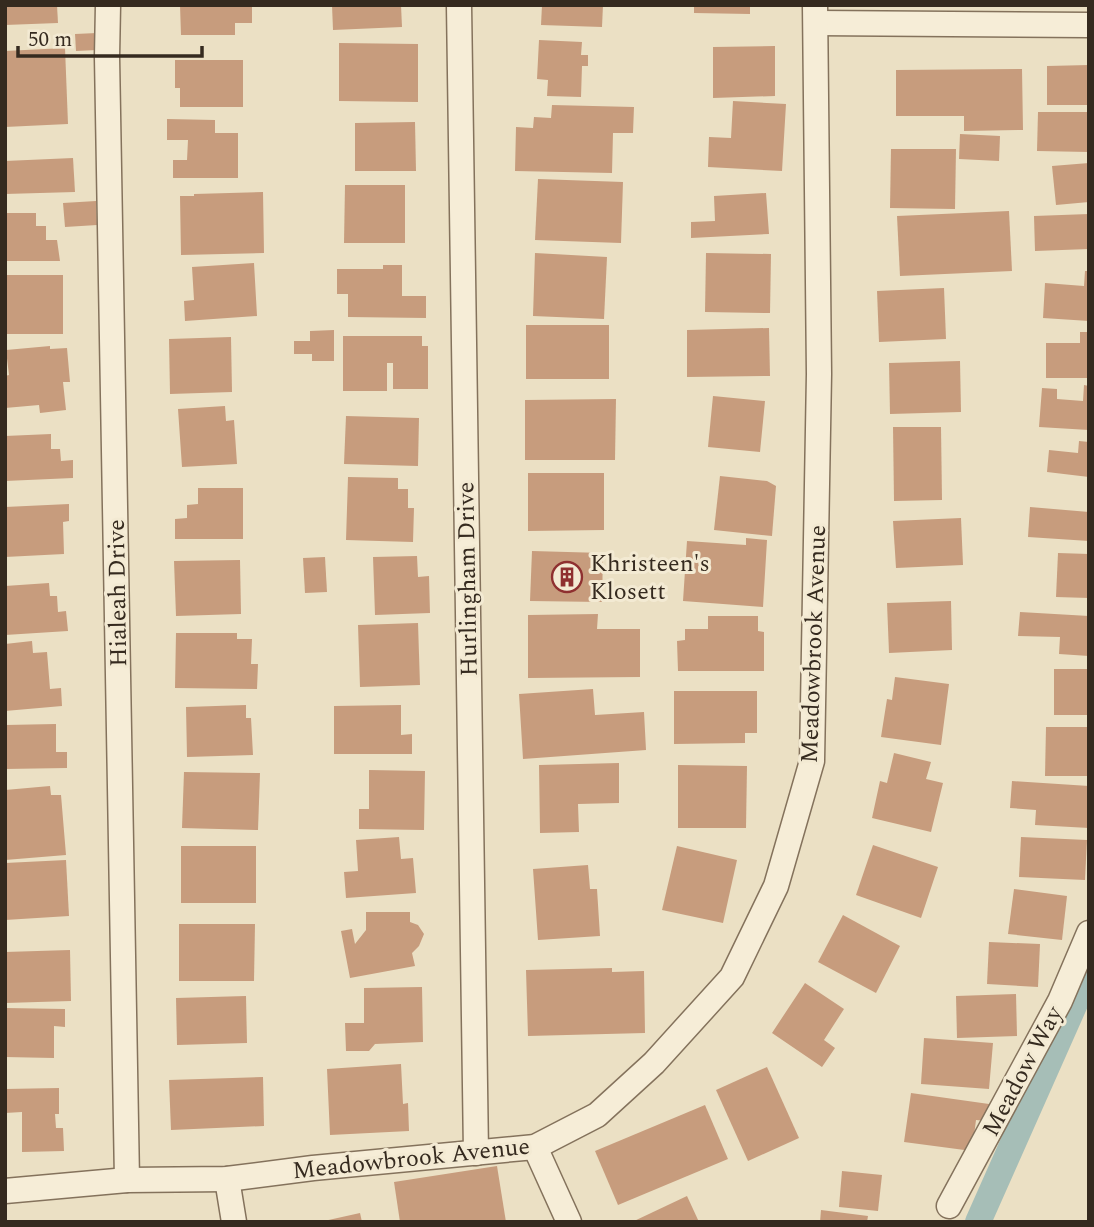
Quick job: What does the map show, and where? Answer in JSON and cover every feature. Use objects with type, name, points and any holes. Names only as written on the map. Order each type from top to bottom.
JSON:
[{"type":"street","name":"Hialeah Drive","points":[[108,5],[127,1180]]},
{"type":"street","name":"Hurlingham Drive","points":[[459,5],[476,1153]]},
{"type":"street","name":"Meadowbrook Avenue","points":[[5,1191],[127,1180],[227,1179],[536,1147],[597,1115],[654,1063],[732,977],[776,886],[813,761],[819,374],[816,14]]},
{"type":"street","points":[[816,14],[1089,25]]},
{"type":"street","name":"Meadow Way","points":[[949,1206],[1060,1001],[1089,933]]},
{"type":"street","points":[[536,1147],[569,1222]]},
{"type":"street","points":[[227,1179],[234,1222]]},
{"type":"building","points":[[5,5],[57,5],[58,23],[5,25]]},
{"type":"building","points":[[180,5],[252,5],[252,23],[235,23],[235,35],[181,35]]},
{"type":"building","points":[[332,5],[401,5],[402,27],[333,30]]},
{"type":"building","points":[[542,5],[603,5],[602,27],[541,25]]},
{"type":"building","points":[[694,5],[750,5],[750,14],[694,13]]},
{"type":"building","points":[[97,33],[97,50],[76,51],[75,34]]},
{"type":"building","points":[[539,40],[582,42],[581,55],[588,55],[588,66],[582,66],[581,97],[547,96],[548,80],[537,79]]},
{"type":"building","points":[[339,43],[418,44],[418,102],[339,101]]},
{"type":"building","points":[[775,46],[775,96],[713,98],[713,47]]},
{"type":"building","points":[[65,48],[68,124],[5,127],[5,51]]},
{"type":"building","points":[[175,60],[243,60],[243,107],[180,107],[180,88],[175,88]]},
{"type":"building","points":[[1089,65],[1089,105],[1047,105],[1047,66]]},
{"type":"building","points":[[1022,69],[1023,130],[964,131],[964,116],[896,116],[896,70]]},
{"type":"building","points":[[733,101],[786,104],[782,171],[708,167],[709,137],[731,138]]},
{"type":"building","points":[[552,105],[634,107],[633,133],[613,133],[612,173],[515,171],[516,127],[533,128],[534,117],[551,118]]},
{"type":"building","points":[[1038,112],[1089,112],[1089,152],[1037,151]]},
{"type":"building","points":[[167,119],[215,120],[215,133],[238,133],[238,178],[173,178],[173,160],[187,160],[188,140],[167,140]]},
{"type":"building","points":[[415,122],[416,171],[355,171],[355,123]]},
{"type":"building","points":[[960,134],[1000,136],[999,161],[959,159]]},
{"type":"building","points":[[891,149],[956,149],[955,209],[890,208]]},
{"type":"building","points":[[73,158],[75,192],[5,194],[5,161]]},
{"type":"building","points":[[1089,163],[1089,202],[1056,205],[1052,166]]},
{"type":"building","points":[[538,179],[623,182],[621,243],[535,240]]},
{"type":"building","points":[[345,185],[405,185],[405,243],[344,243]]},
{"type":"building","points":[[263,192],[264,253],[181,255],[180,196]]},
{"type":"building","points":[[766,193],[769,234],[691,238],[691,222],[715,221],[714,196]]},
{"type":"building","points":[[96,201],[97,225],[65,227],[63,203]]},
{"type":"building","points":[[1009,211],[1012,271],[900,276],[897,216]]},
{"type":"building","points":[[5,213],[36,213],[36,226],[46,226],[46,240],[57,240],[60,261],[5,261]]},
{"type":"building","points":[[1089,214],[1089,249],[1035,251],[1034,216]]},
{"type":"building","points":[[535,253],[607,257],[604,319],[533,316]]},
{"type":"building","points":[[706,253],[771,254],[770,313],[705,312]]},
{"type":"building","points":[[254,263],[257,316],[185,321],[184,301],[194,300],[192,267]]},
{"type":"building","points":[[383,265],[402,265],[402,296],[426,296],[426,318],[348,317],[348,294],[337,294],[337,269],[383,269]]},
{"type":"building","points":[[1085,271],[1089,271],[1089,321],[1043,318],[1045,283],[1084,286]]},
{"type":"building","points":[[5,275],[63,275],[63,334],[5,334]]},
{"type":"building","points":[[944,288],[946,339],[879,342],[877,291]]},
{"type":"building","points":[[526,325],[609,325],[609,379],[526,379]]},
{"type":"building","points":[[769,328],[770,376],[687,377],[687,330]]},
{"type":"building","points":[[334,330],[334,361],[312,361],[312,354],[294,354],[294,341],[310,341],[310,331]]},
{"type":"building","points":[[1080,332],[1089,332],[1089,378],[1046,378],[1046,343],[1080,343]]},
{"type":"building","points":[[343,336],[422,336],[422,346],[428,346],[428,389],[393,389],[393,363],[387,363],[387,391],[343,391]]},
{"type":"building","points":[[231,337],[232,392],[170,394],[169,339]]},
{"type":"building","points":[[50,346],[50,349],[67,348],[70,382],[63,382],[66,410],[40,413],[39,405],[5,408],[5,376],[9,375],[6,350]]},
{"type":"building","points":[[960,361],[961,412],[890,414],[889,363]]},
{"type":"building","points":[[1084,385],[1089,386],[1089,430],[1039,427],[1042,388],[1057,389],[1057,399],[1083,401]]},
{"type":"building","points":[[713,396],[765,401],[760,452],[708,447]]},
{"type":"building","points":[[616,399],[615,460],[525,460],[525,400]]},
{"type":"building","points":[[225,406],[226,421],[234,420],[237,464],[182,467],[178,409]]},
{"type":"building","points":[[346,416],[419,418],[418,466],[344,464]]},
{"type":"building","points":[[893,427],[941,427],[942,500],[894,501]]},
{"type":"building","points":[[51,434],[51,449],[60,449],[61,461],[73,460],[73,478],[5,481],[5,436]]},
{"type":"building","points":[[1079,441],[1089,442],[1089,477],[1047,472],[1049,450],[1078,453]]},
{"type":"building","points":[[528,473],[604,473],[604,530],[528,531]]},
{"type":"building","points":[[720,476],[767,481],[776,486],[772,536],[714,530]]},
{"type":"building","points":[[348,477],[398,478],[398,489],[408,489],[408,508],[414,508],[413,542],[346,540]]},
{"type":"building","points":[[198,488],[243,488],[243,539],[175,539],[175,519],[187,518],[187,505],[198,504]]},
{"type":"building","points":[[69,504],[69,521],[63,522],[64,554],[5,557],[5,507]]},
{"type":"building","points":[[1030,507],[1089,512],[1089,541],[1028,537]]},
{"type":"building","points":[[961,518],[963,565],[896,568],[893,521]]},
{"type":"building","points":[[746,538],[767,540],[763,607],[683,601],[687,541],[746,545]]},
{"type":"building","name":"Khristeen's Klosett","points":[[532,551],[603,553],[602,602],[530,601]]},
{"type":"building","points":[[1058,553],[1089,554],[1089,598],[1056,597]]},
{"type":"building","points":[[417,556],[418,577],[429,576],[430,613],[375,615],[373,557]]},
{"type":"building","points":[[325,557],[327,592],[305,593],[303,558]]},
{"type":"building","points":[[240,560],[241,614],[176,616],[174,561]]},
{"type":"building","points":[[49,583],[50,596],[57,596],[58,612],[66,611],[68,631],[5,635],[5,586]]},
{"type":"building","points":[[951,601],[952,650],[889,653],[887,603]]},
{"type":"building","points":[[1020,612],[1089,616],[1089,656],[1059,654],[1060,637],[1018,636]]},
{"type":"building","points":[[598,614],[597,629],[640,629],[640,677],[528,678],[528,615]]},
{"type":"building","points":[[708,616],[758,616],[758,631],[764,632],[764,671],[678,671],[677,641],[685,640],[685,629],[708,629]]},
{"type":"building","points":[[418,623],[420,685],[360,687],[358,625]]},
{"type":"building","points":[[176,633],[237,633],[237,639],[252,639],[251,664],[258,664],[257,689],[175,688]]},
{"type":"building","points":[[32,641],[33,653],[47,652],[50,689],[61,688],[62,706],[5,711],[5,644]]},
{"type":"building","points":[[1054,669],[1089,669],[1089,715],[1054,715]]},
{"type":"building","points":[[895,677],[949,684],[941,745],[881,737],[887,699],[892,700]]},
{"type":"building","points":[[593,689],[595,715],[644,712],[646,750],[523,759],[519,694]]},
{"type":"building","points":[[674,691],[757,691],[757,733],[745,733],[745,743],[674,744]]},
{"type":"building","points":[[246,705],[246,718],[251,718],[253,755],[187,757],[186,707]]},
{"type":"building","points":[[401,705],[401,735],[412,734],[412,754],[334,754],[334,706]]},
{"type":"building","points":[[56,724],[56,752],[67,752],[67,768],[5,769],[5,725]]},
{"type":"building","points":[[1046,727],[1089,727],[1089,776],[1045,776]]},
{"type":"building","points":[[894,753],[931,762],[926,779],[943,783],[931,832],[872,818],[880,781],[887,783]]},
{"type":"building","points":[[619,763],[619,803],[578,804],[579,832],[540,833],[539,765]]},
{"type":"building","points":[[678,765],[747,766],[746,828],[678,828]]},
{"type":"building","points":[[369,770],[425,771],[424,830],[359,829],[359,809],[369,809]]},
{"type":"building","points":[[184,772],[260,773],[258,830],[182,828]]},
{"type":"building","points":[[1012,781],[1089,786],[1089,828],[1035,825],[1036,810],[1010,808]]},
{"type":"building","points":[[50,786],[51,795],[61,795],[66,855],[5,860],[5,790]]},
{"type":"building","points":[[399,837],[401,859],[413,858],[416,893],[346,898],[344,872],[358,871],[356,840]]},
{"type":"building","points":[[1021,837],[1087,840],[1085,880],[1019,877]]},
{"type":"building","points":[[873,845],[938,867],[921,918],[856,895]]},
{"type":"building","points":[[181,846],[256,846],[256,903],[181,903]]},
{"type":"building","points":[[677,846],[737,860],[723,923],[662,910]]},
{"type":"building","points":[[66,860],[69,916],[5,920],[5,863]]},
{"type":"building","points":[[588,865],[590,889],[597,889],[600,936],[538,940],[533,869]]},
{"type":"building","points":[[1014,889],[1067,896],[1062,940],[1008,934]]},
{"type":"building","points":[[366,912],[410,912],[410,922],[418,925],[424,934],[419,946],[412,953],[415,966],[350,978],[341,931],[352,929],[355,944],[366,930]]},
{"type":"building","points":[[843,915],[900,946],[876,993],[818,962]]},
{"type":"building","points":[[179,924],[255,924],[254,981],[179,981]]},
{"type":"building","points":[[989,942],[1040,944],[1038,987],[987,984]]},
{"type":"building","points":[[70,950],[71,1001],[5,1003],[5,952]]},
{"type":"building","points":[[612,968],[612,972],[644,971],[645,1033],[528,1036],[526,970]]},
{"type":"building","points":[[805,983],[844,1009],[824,1040],[835,1048],[822,1067],[772,1033]]},
{"type":"building","points":[[422,987],[423,1042],[375,1044],[369,1051],[346,1051],[345,1023],[364,1023],[364,988]]},
{"type":"building","points":[[1016,994],[1017,1036],[957,1038],[956,996]]},
{"type":"building","points":[[246,996],[247,1043],[177,1045],[176,998]]},
{"type":"building","points":[[5,1008],[65,1009],[65,1027],[54,1026],[54,1058],[5,1057]]},
{"type":"building","points":[[924,1038],[993,1043],[989,1089],[921,1084]]},
{"type":"building","points":[[401,1064],[403,1104],[408,1103],[409,1131],[330,1135],[327,1069]]},
{"type":"building","points":[[767,1067],[799,1138],[748,1161],[716,1090]]},
{"type":"building","points":[[263,1077],[264,1126],[171,1130],[169,1080]]},
{"type":"building","points":[[59,1088],[56,1128],[63,1128],[64,1151],[22,1152],[22,1112],[5,1113],[5,1089]]},
{"type":"building","points":[[911,1093],[989,1104],[987,1121],[976,1120],[972,1151],[904,1142]]},
{"type":"building","points":[[705,1105],[728,1159],[618,1205],[595,1151]]},
{"type":"building","points":[[497,1166],[506,1222],[400,1222],[394,1182]]},
{"type":"building","points":[[842,1171],[882,1175],[878,1211],[839,1207]]},
{"type":"building","points":[[687,1196],[699,1222],[632,1222]]},
{"type":"building","points":[[821,1210],[868,1216],[867,1222],[820,1222]]},
{"type":"building","points":[[360,1213],[362,1222],[324,1222],[324,1221]]},
{"type":"waterway","points":[[978,1222],[1089,972]]},
{"type":"place","name":"Khristeen's Klosett","points":[[567,577]]}]
